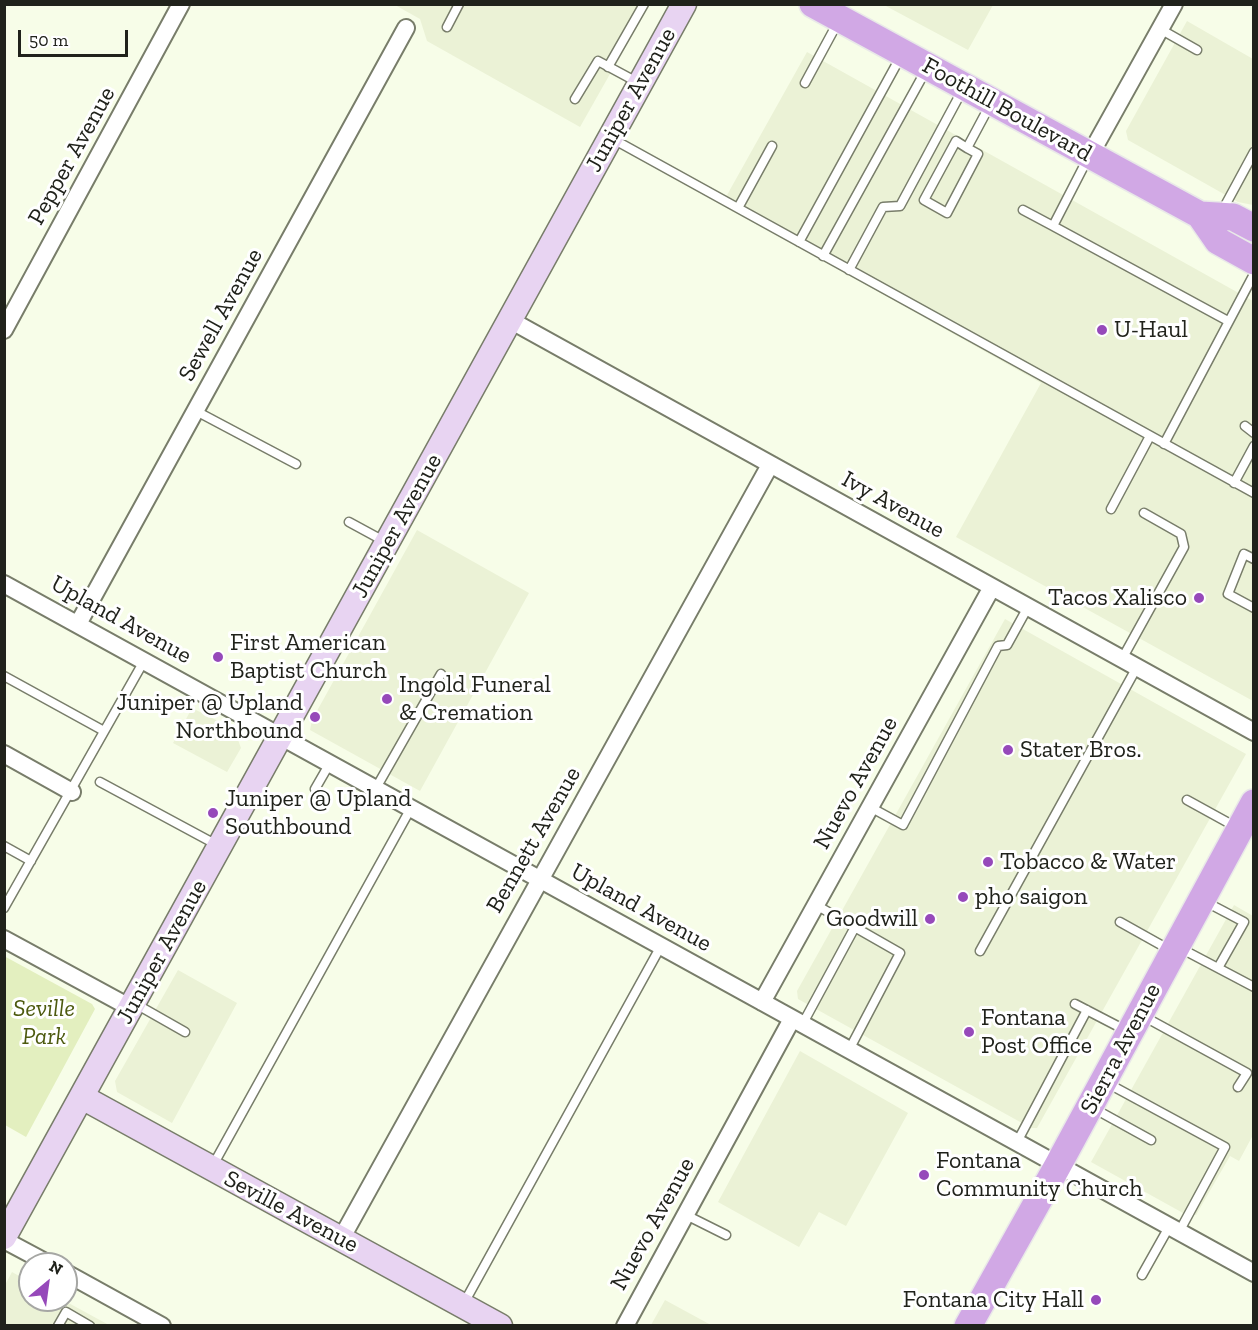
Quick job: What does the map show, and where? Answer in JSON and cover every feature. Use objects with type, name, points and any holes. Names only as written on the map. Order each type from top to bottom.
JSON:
[{"type":"main road","name":"Foothill Boulevard","points":[[813,4],[1090,155],[1210,216],[1233,217],[1254,228]]},
{"type":"main road","name":"Foothill Boulevard","points":[[1210,216],[1218,241],[1254,261]]},
{"type":"main road","name":"Sierra Avenue","points":[[968,1326],[1057,1167],[1254,803]]},
{"type":"street","name":"Pepper Avenue","points":[[4,330],[181,4]]},
{"type":"street","name":"Juniper Avenue","points":[[4,1238],[684,4]]},
{"type":"street","points":[[1090,155],[1174,4]]},
{"type":"street","name":"Sewell Avenue","points":[[78,624],[406,28]]},
{"type":"street","name":"Ivy Avenue","points":[[510,320],[1254,732]]},
{"type":"street","name":"Bennett Avenue","points":[[341,1239],[770,465]]},
{"type":"street","name":"Upland Avenue","points":[[4,584],[281,735],[1057,1167],[1254,1273]]},
{"type":"street","name":"Nuevo Avenue","points":[[762,1002],[992,587]]},
{"type":"street","points":[[4,754],[72,792]]},
{"type":"street","points":[[4,939],[132,1006]]},
{"type":"street","name":"Nuevo Avenue","points":[[625,1326],[797,1022]]},
{"type":"street","name":"Seville Avenue","points":[[82,1097],[500,1326]]},
{"type":"street","points":[[4,1238],[28,1252]]},
{"type":"street","points":[[78,1280],[162,1326]]},
{"type":"lane","points":[[447,27],[459,4]]},
{"type":"lane","points":[[608,67],[644,4]]},
{"type":"lane","points":[[805,82],[840,19]]},
{"type":"lane","points":[[1160,29],[1197,50]]},
{"type":"lane","points":[[799,242],[902,53]]},
{"type":"lane","points":[[575,99],[598,62],[640,84]]},
{"type":"lane","points":[[823,256],[928,67]]},
{"type":"lane","points":[[849,270],[883,207],[900,206],[964,87]]},
{"type":"lane","points":[[967,148],[992,102]]},
{"type":"lane","points":[[610,138],[1234,483],[1253,491]]},
{"type":"lane","points":[[956,141],[967,148],[978,154],[947,213],[924,200],[956,141]]},
{"type":"lane","points":[[738,208],[772,146]]},
{"type":"lane","points":[[1210,216],[1254,152]]},
{"type":"lane","points":[[1053,225],[1090,155]]},
{"type":"lane","points":[[1023,210],[1228,321]]},
{"type":"lane","points":[[1164,444],[1254,274]]},
{"type":"lane","points":[[196,411],[296,464]]},
{"type":"lane","points":[[1245,426],[1254,433]]},
{"type":"lane","points":[[1111,509],[1150,436]]},
{"type":"lane","points":[[1234,483],[1254,446]]},
{"type":"lane","points":[[980,951],[1130,663],[1184,547],[1181,534],[1144,513]]},
{"type":"lane","points":[[349,522],[387,543]]},
{"type":"lane","points":[[1254,559],[1244,554],[1228,594],[1254,608]]},
{"type":"lane","points":[[870,807],[903,825],[998,646],[1007,645],[1028,607]]},
{"type":"lane","points":[[4,908],[72,792],[144,660]]},
{"type":"lane","points":[[376,788],[441,674]]},
{"type":"lane","points":[[4,676],[104,731]]},
{"type":"lane","points":[[315,789],[330,763]]},
{"type":"lane","points":[[100,782],[220,846]]},
{"type":"lane","points":[[1187,800],[1240,829]]},
{"type":"lane","points":[[211,1168],[411,808]]},
{"type":"lane","points":[[4,846],[32,861]]},
{"type":"lane","points":[[1202,899],[1244,922],[1218,968]]},
{"type":"lane","points":[[816,905],[900,953],[849,1050]]},
{"type":"lane","points":[[1120,922],[1254,987]]},
{"type":"lane","points":[[797,1022],[855,927]]},
{"type":"lane","points":[[463,1305],[661,946]]},
{"type":"lane","points":[[1075,1004],[1087,1010],[1135,1024],[1247,1073],[1238,1087]]},
{"type":"lane","points":[[132,1006],[185,1032]]},
{"type":"lane","points":[[1016,1144],[1087,1010]]},
{"type":"lane","points":[[1104,1081],[1225,1148],[1174,1230],[1142,1275]]},
{"type":"lane","points":[[1090,1106],[1151,1140]]},
{"type":"lane","points":[[686,1215],[726,1235]]},
{"type":"lane","points":[[58,1326],[66,1312],[90,1326]]},
{"type":"shaded area","points":[[993,4],[968,50],[884,5]]},
{"type":"shaded area","points":[[395,5],[649,5],[580,127],[427,41],[420,19]]},
{"type":"shaded area","points":[[1187,21],[1253,59],[1253,205],[1238,202],[1128,140],[1126,131]]},
{"type":"shaded area","points":[[807,52],[1253,301],[1253,701],[956,537],[1041,383],[722,204]]},
{"type":"shaded area","points":[[417,530],[529,593],[420,791],[310,730],[312,720]]},
{"type":"shaded area","points":[[1005,619],[1246,754],[1037,1128],[1031,1128],[798,999],[797,991]]},
{"type":"shaded area","points":[[192,708],[234,729],[241,748],[227,772],[173,743]]},
{"type":"shaded area","points":[[1234,905],[1253,916],[1253,1135],[1239,1161],[1230,1156],[1196,1215],[1183,1213],[1091,1162]]},
{"type":"shaded area","points":[[178,970],[237,1003],[172,1123],[117,1092],[115,1081]]},
{"type":"shaded area","points":[[800,1051],[908,1113],[846,1226],[819,1212],[799,1247],[718,1202]]},
{"type":"shaded area","points":[[12,1272],[18,1275],[18,1312],[78,1312],[78,1308],[109,1325],[5,1326],[5,1285]]},
{"type":"shaded area","points":[[665,1300],[711,1325],[651,1325]]},
{"type":"green space","name":"Seville Park","points":[[4,956],[92,1004],[95,1009],[26,1137],[5,1125]]},
{"type":"place","name":"U-Haul","points":[[1102,330]]},
{"type":"place","name":"Tacos Xalisco","points":[[1199,598]]},
{"type":"place","name":"First American Baptist Church","points":[[218,657]]},
{"type":"place","name":"Ingold Funeral & Cremation","points":[[387,699]]},
{"type":"place","name":"Juniper @ Upland Northbound","points":[[315,717]]},
{"type":"place","name":"Stater Bros.","points":[[1008,750]]},
{"type":"place","name":"Juniper @ Upland Southbound","points":[[213,813]]},
{"type":"place","name":"Tobacco & Water","points":[[988,862]]},
{"type":"place","name":"pho saigon","points":[[963,897]]},
{"type":"place","name":"Goodwill","points":[[930,919]]},
{"type":"place","name":"Fontana Post Office","points":[[969,1032]]},
{"type":"place","name":"Fontana Community Church","points":[[924,1175]]},
{"type":"place","name":"Fontana City Hall","points":[[1096,1300]]}]
